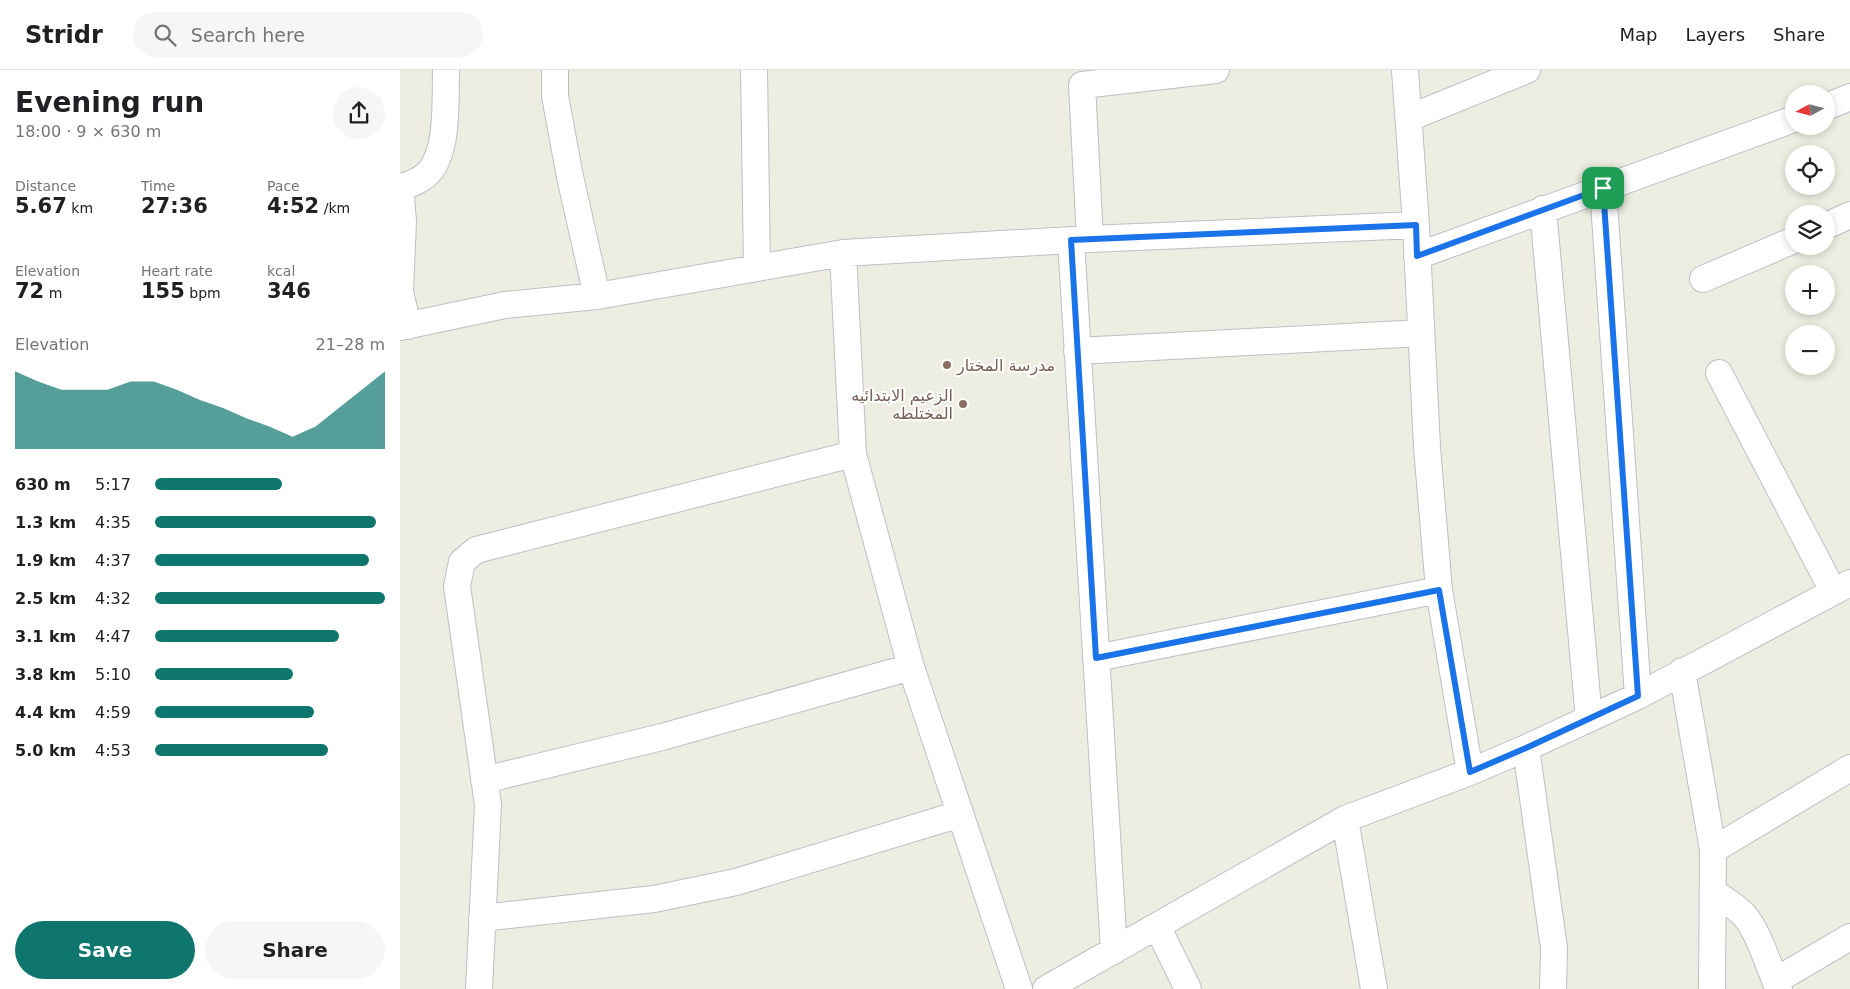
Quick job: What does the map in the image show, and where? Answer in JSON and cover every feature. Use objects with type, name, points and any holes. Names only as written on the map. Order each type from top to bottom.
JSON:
[{"type":"street","points":[[446,70],[444,136],[436,164],[424,178],[400,187],[403,221],[400,292],[404,326],[505,305],[597,296],[843,253],[1416,225]]},
{"type":"street","points":[[555,70],[555,96],[570,177],[597,296]]},
{"type":"street","points":[[754,70],[757,268]]},
{"type":"street","points":[[1114,951],[1077,351],[1082,77],[1216,70]]},
{"type":"street","points":[[1405,70],[1416,225],[1427,447],[1439,590],[1470,772]]},
{"type":"street","points":[[1409,118],[1527,70]]},
{"type":"street","points":[[1835,103],[1850,97]]},
{"type":"street","points":[[1417,256],[1785,122]]},
{"type":"street","points":[[1603,188],[1638,696]]},
{"type":"street","points":[[1543,210],[1589,719]]},
{"type":"street","points":[[1835,222],[1850,216]]},
{"type":"street","points":[[1703,279],[1785,244]]},
{"type":"street","points":[[843,253],[853,454],[911,668],[1019,989]]},
{"type":"street","points":[[1077,351],[1421,333]]},
{"type":"street","points":[[1046,989],[1345,819],[1470,772],[1589,719],[1638,696],[1841,587],[1719,373]]},
{"type":"street","points":[[479,989],[488,805],[457,586],[462,562],[476,550],[853,454]]},
{"type":"street","points":[[1096,658],[1439,590]]},
{"type":"street","points":[[484,780],[662,737],[911,668]]},
{"type":"street","points":[[1682,671],[1714,850],[1712,989]]},
{"type":"street","points":[[1526,748],[1554,948],[1553,989]]},
{"type":"street","points":[[1714,850],[1850,768]]},
{"type":"street","points":[[482,918],[654,899],[736,882],[960,814]]},
{"type":"street","points":[[1345,819],[1374,989]]},
{"type":"street","points":[[1713,892],[1736,907],[1745,917],[1753,929],[1777,985],[1850,937]]},
{"type":"street","points":[[1158,926],[1188,989]]},
{"type":"place","name":"مدرسة المختار","points":[[947,365]]},
{"type":"place","name":"الزعيم الابتدائيه المختلطه","points":[[963,404]]},
{"type":"route","points":[[1603,188],[1638,696],[1470,772],[1439,590],[1096,658],[1071,240],[1416,225],[1417,256],[1603,188]]}]
